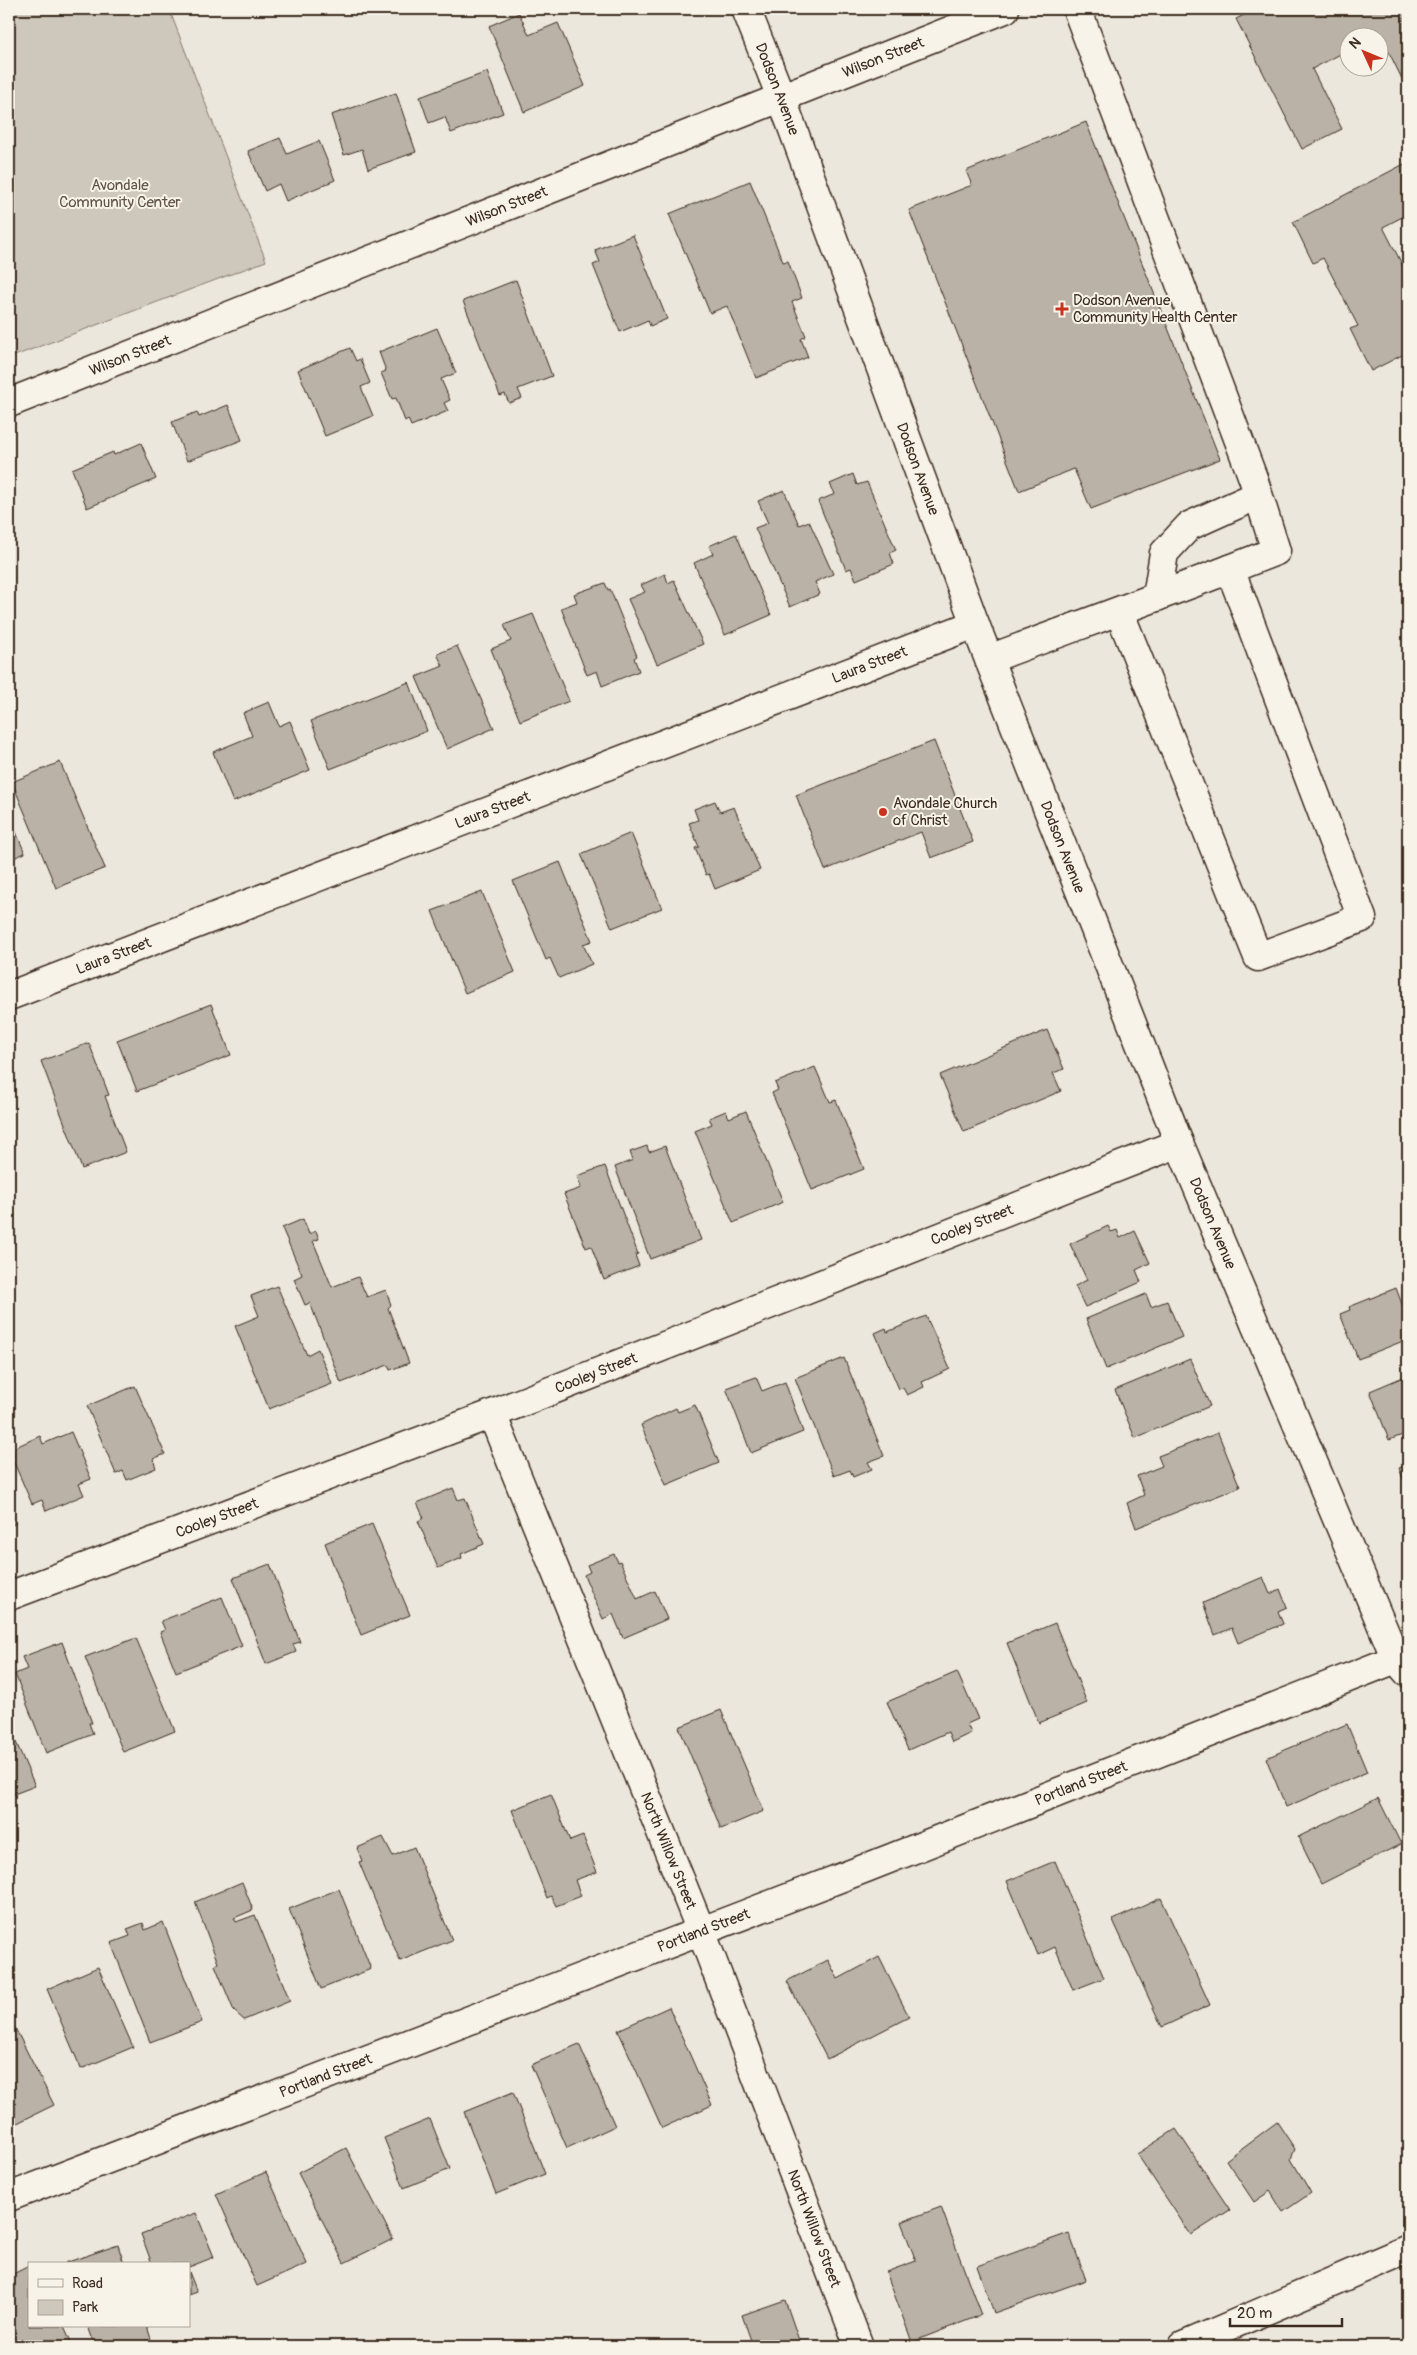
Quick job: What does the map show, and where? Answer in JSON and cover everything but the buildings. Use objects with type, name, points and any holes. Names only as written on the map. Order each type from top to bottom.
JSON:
[{"type":"street","name":"Dodson Avenue","points":[[746,9],[781,97],[975,624],[1179,1143],[1402,1666]]},
{"type":"street","name":"Wilson Street","points":[[9,402],[1005,9]]},
{"type":"street","points":[[989,659],[1276,551],[1258,494],[1077,9]]},
{"type":"street","points":[[1157,597],[1164,553],[1189,526],[1258,494]]},
{"type":"street","points":[[1119,611],[1258,957],[1362,918],[1230,569]]},
{"type":"street","name":"Laura Street","points":[[9,996],[975,624]]},
{"type":"street","name":"Cooley Street","points":[[9,1596],[492,1414],[1179,1143]]},
{"type":"street","name":"North Willow Street","points":[[492,1414],[701,1931],[858,2346]]},
{"type":"street","name":"Portland Street","points":[[9,2197],[866,1868],[1402,1666]]},
{"type":"street","points":[[1183,2346],[1408,2249]]},
{"type":"green space","name":"Avondale Community Center","points":[[9,9],[183,9],[171,14],[266,261],[9,358]]},
{"type":"place","name":"Dodson Avenue Community Health Center","points":[[1062,309]]},
{"type":"place","name":"Avondale Church of Christ","points":[[883,812]]}]
